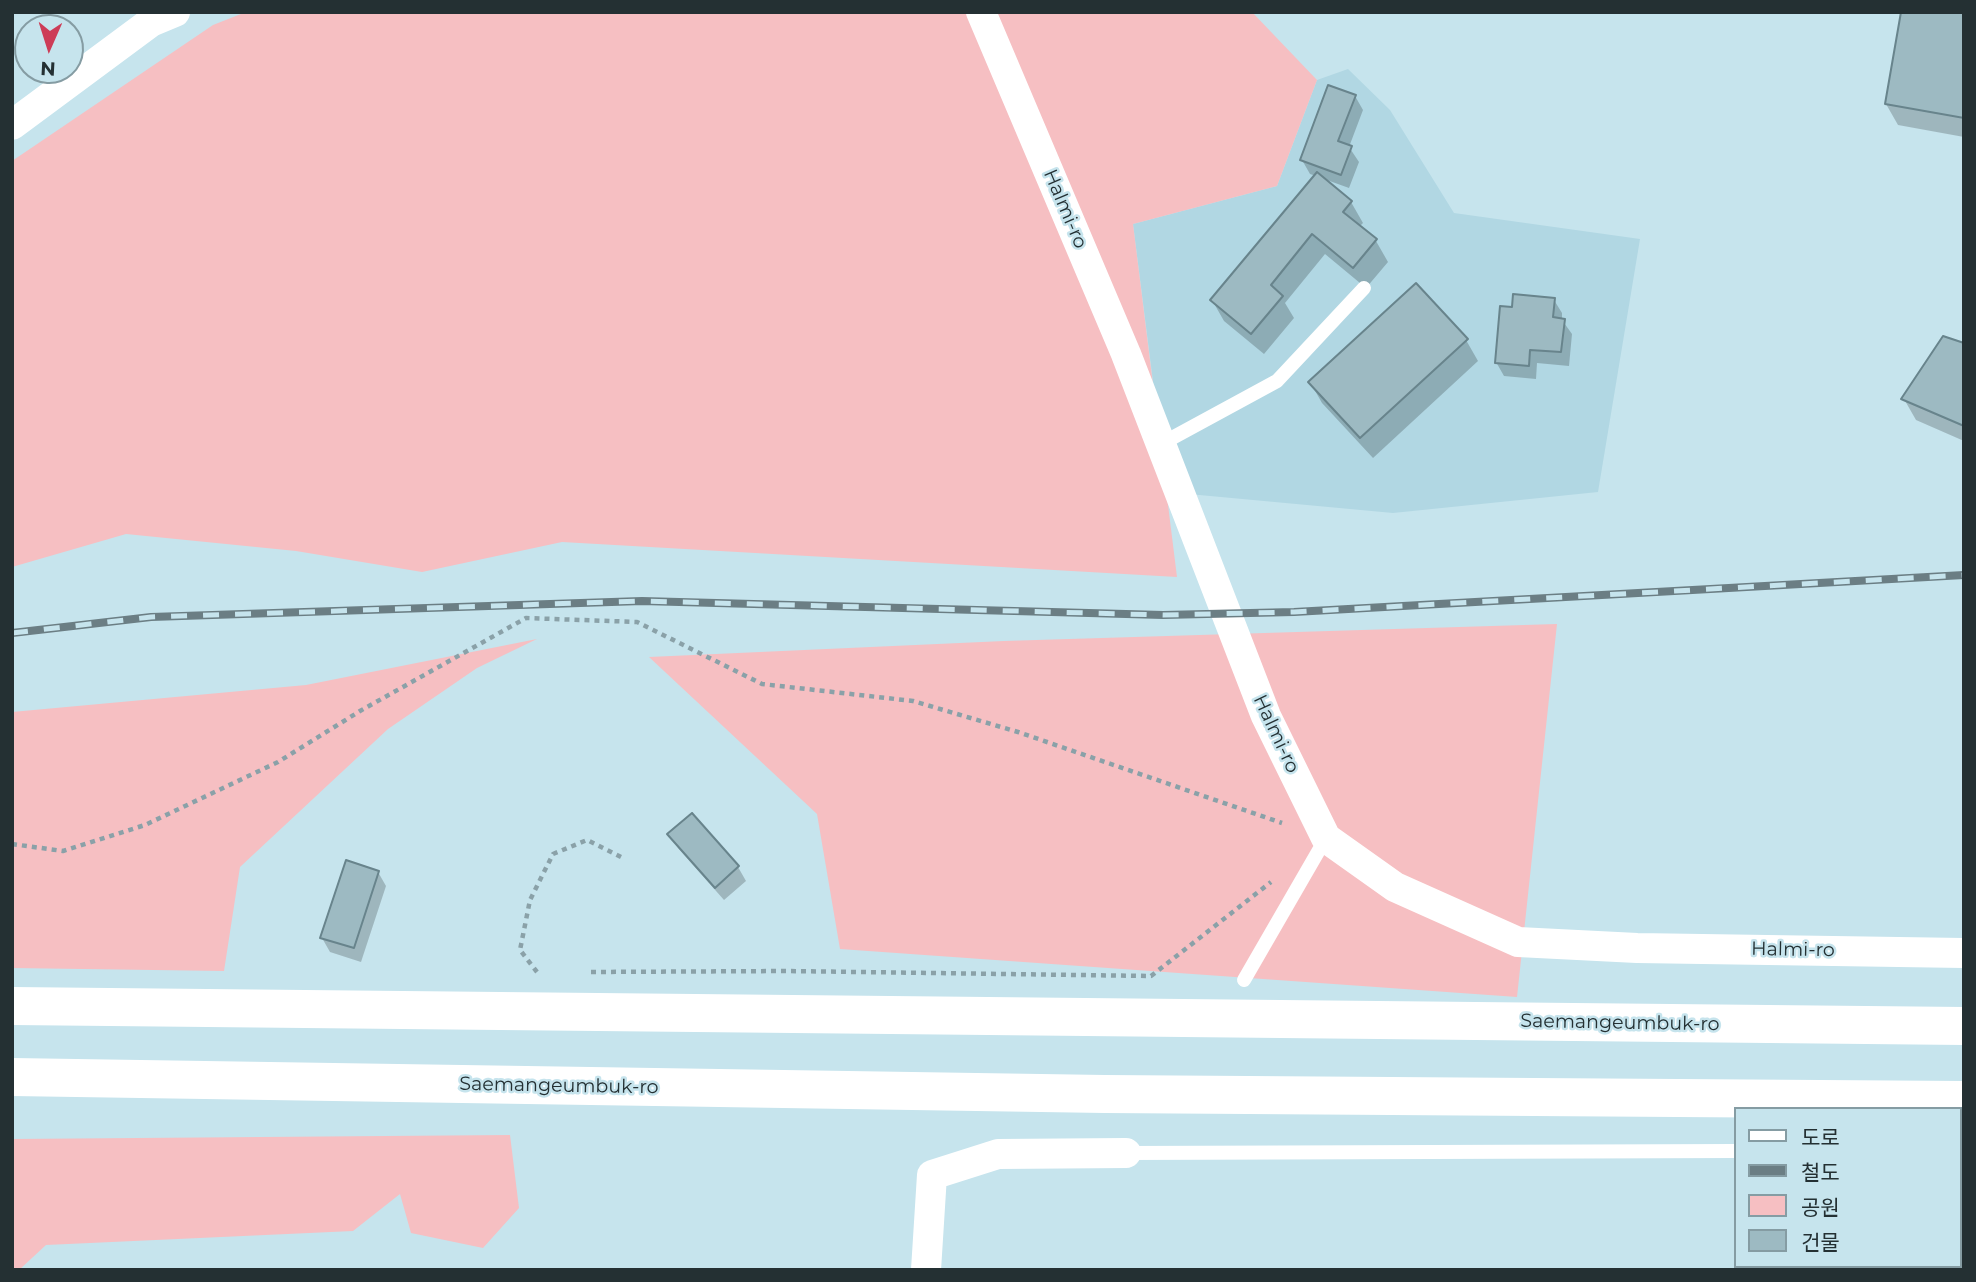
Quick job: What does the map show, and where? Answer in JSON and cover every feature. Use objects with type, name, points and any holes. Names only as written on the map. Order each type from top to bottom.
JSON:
[{"type":"highway","name":"Saemangeumbuk-ro","points":[[12,1006],[1964,1026]]},
{"type":"highway","name":"Saemangeumbuk-ro","points":[[12,1077],[1105,1094],[1964,1100]]},
{"type":"street","points":[[12,125],[151,22],[175,12]]},
{"type":"street","name":"Halmi-ro","points":[[981,12],[1126,354],[1266,716],[1326,838],[1395,887],[1518,942],[1637,948],[1964,953]]},
{"type":"street","points":[[926,1270],[932,1175],[998,1154],[1126,1153]]},
{"type":"lane","points":[[1161,444],[1277,382],[1364,288]]},
{"type":"lane","points":[[1244,980],[1326,838]]},
{"type":"lane","points":[[1126,1153],[1734,1151]]},
{"type":"path","points":[[12,844],[63,851],[145,825],[278,762],[360,711],[526,618],[637,622],[762,684],[913,701],[1018,732],[1181,791],[1326,838]]},
{"type":"path","points":[[550,972],[536,972],[520,950],[530,901],[553,854],[587,840],[621,857]]},
{"type":"path","points":[[577,972],[786,971],[1152,976],[1272,881]]},
{"type":"shaded area","points":[[1348,69],[1390,110],[1454,213],[1640,239],[1598,492],[1393,513],[1167,492],[1133,224],[1277,186],[1317,80]]},
{"type":"green space","points":[[246,12],[1252,12],[1317,80],[1277,186],[1133,224],[1177,577],[562,542],[422,572],[296,551],[126,534],[12,567],[12,161],[213,25]]},
{"type":"green space","points":[[1557,624],[1517,997],[840,949],[817,814],[649,657],[1004,641]]},
{"type":"green space","points":[[537,639],[477,668],[388,729],[240,867],[224,971],[12,968],[12,712],[306,685]]},
{"type":"green space","points":[[510,1135],[519,1208],[483,1248],[411,1233],[400,1194],[353,1231],[46,1245],[19,1270],[12,1270],[12,1139]]},
{"type":"building","points":[[1901,12],[1964,13],[1964,118],[1885,104]]},
{"type":"building","points":[[1328,85],[1356,95],[1338,141],[1352,146],[1341,175],[1300,160]]},
{"type":"building","points":[[1317,172],[1352,201],[1343,212],[1377,239],[1353,268],[1312,234],[1271,285],[1283,296],[1251,334],[1210,300]]},
{"type":"building","points":[[1416,283],[1468,339],[1360,438],[1308,382]]},
{"type":"building","points":[[1513,294],[1555,298],[1553,317],[1565,319],[1561,352],[1530,350],[1529,366],[1495,363],[1500,306],[1512,307]]},
{"type":"building","points":[[1943,336],[1964,343],[1964,426],[1901,399]]},
{"type":"building","points":[[692,813],[739,866],[715,888],[667,834]]},
{"type":"building","points":[[346,860],[379,871],[354,948],[320,938]]},
{"type":"railway","points":[[12,633],[151,617],[642,601],[1163,615],[1294,612],[1964,575]]}]
